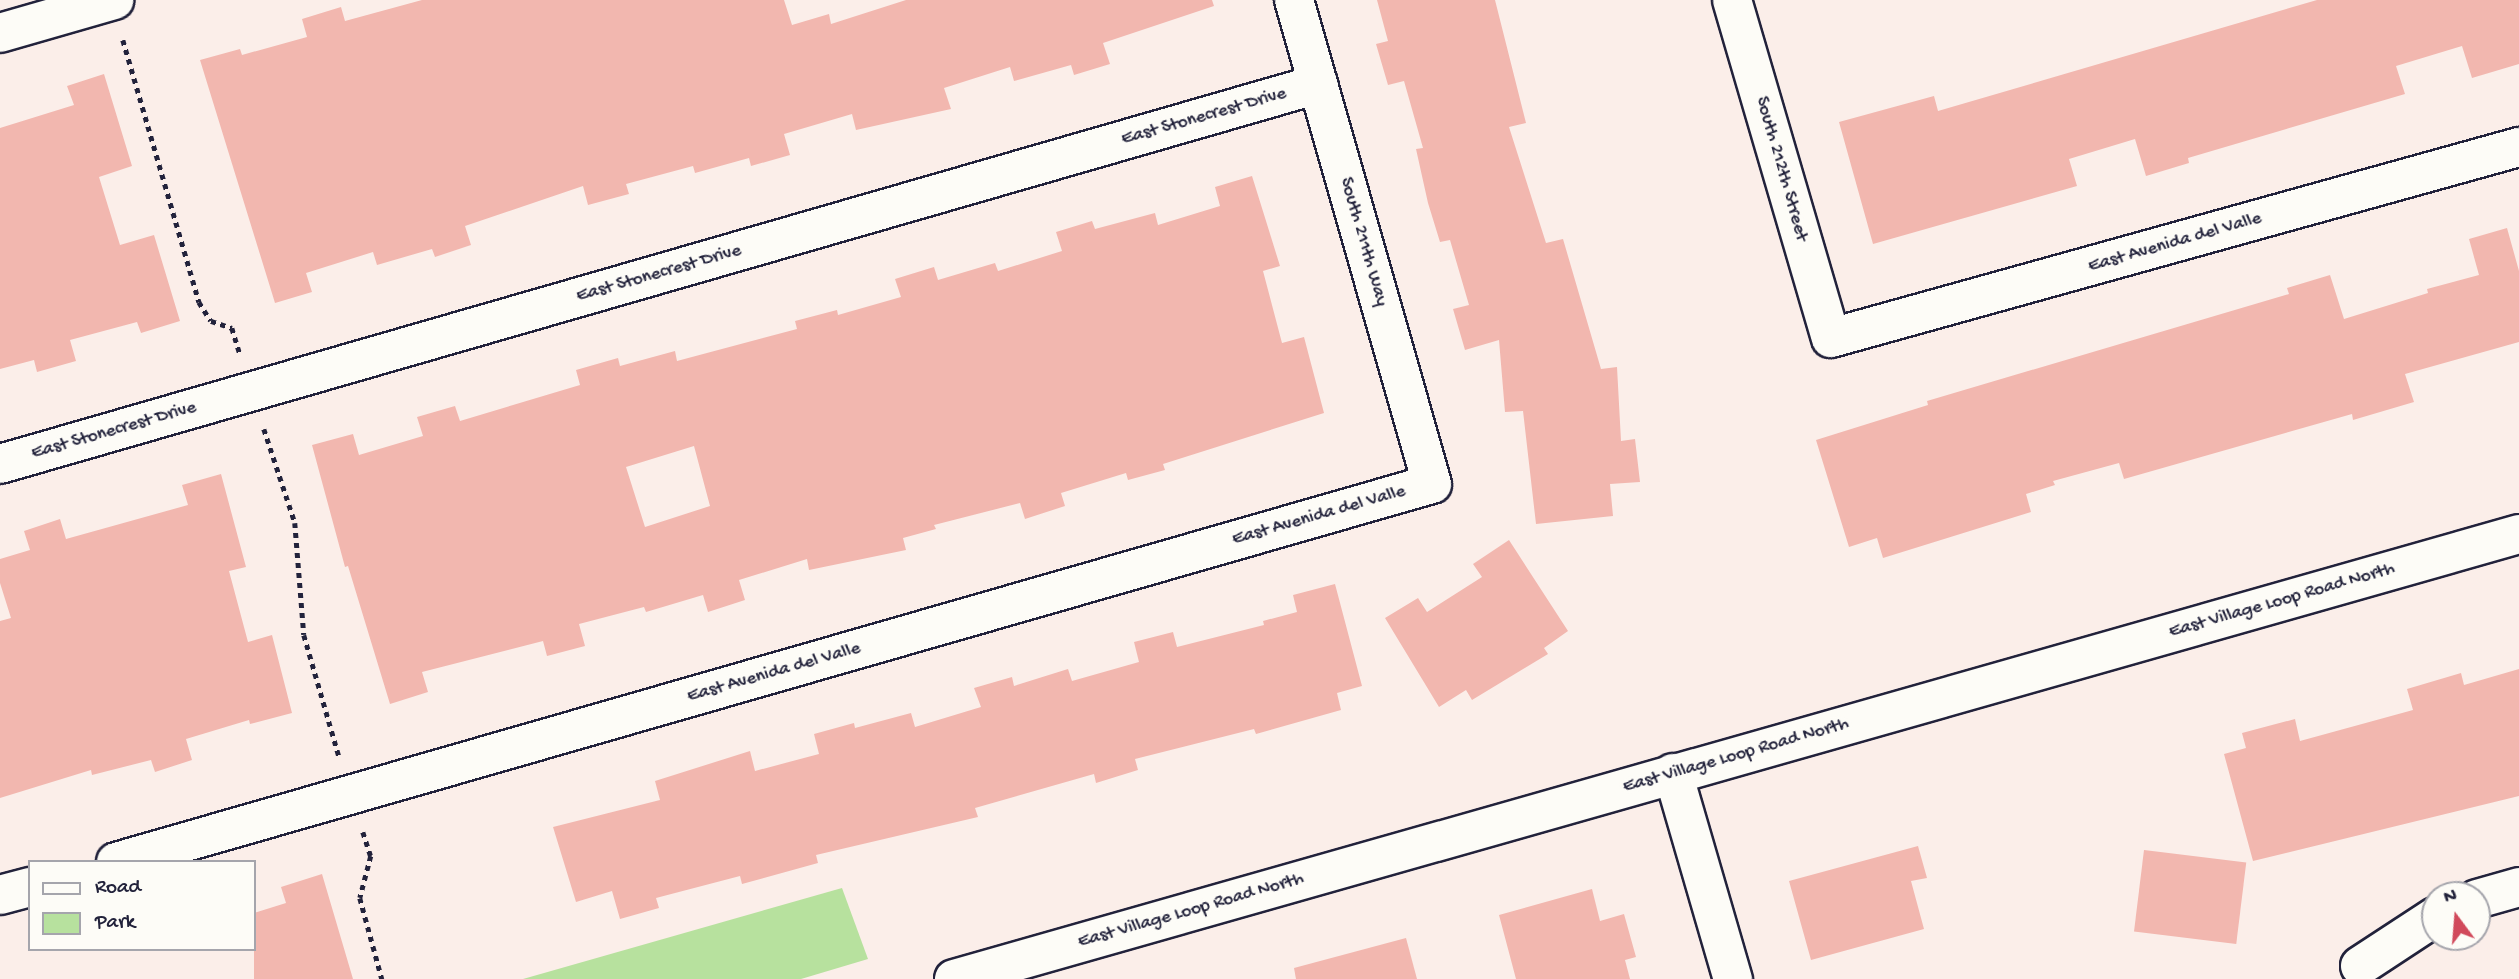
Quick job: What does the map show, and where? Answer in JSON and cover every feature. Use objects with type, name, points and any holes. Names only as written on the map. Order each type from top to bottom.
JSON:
[{"type":"street","points":[[0,33],[113,0]]},
{"type":"street","name":"South 211th Way","points":[[1294,0],[1432,484]]},
{"type":"street","name":"South 212th Street","points":[[1732,0],[1831,338]]},
{"type":"street","name":"East Stonecrest Drive","points":[[0,464],[1318,84]]},
{"type":"street","name":"East Avenida del Valle","points":[[1831,338],[2519,147]]},
{"type":"street","name":"East Avenida del Valle","points":[[123,860],[1432,484]]},
{"type":"street","name":"East Village Loop Road North","points":[[954,979],[2519,534]]},
{"type":"street","points":[[1673,774],[1733,979]]},
{"type":"street","points":[[2491,894],[2519,887]]},
{"type":"street","points":[[0,895],[28,888]]},
{"type":"street","points":[[2360,966],[2421,927]]},
{"type":"path","points":[[113,0],[199,302],[211,321],[232,328],[295,523],[304,635],[350,794],[371,856],[360,898],[382,979]]},
{"type":"green space","points":[[842,888],[868,959],[801,979],[523,979]]},
{"type":"building","points":[[422,0],[784,0],[792,25],[829,14],[831,24],[906,0],[1212,0],[1214,6],[1103,43],[1110,64],[1074,75],[1071,65],[1014,81],[1010,67],[944,88],[951,109],[856,130],[852,114],[784,134],[790,155],[751,166],[749,158],[695,173],[693,166],[626,184],[629,194],[588,205],[583,186],[465,226],[471,245],[435,257],[432,249],[377,265],[373,252],[306,273],[312,292],[275,303],[200,60],[240,49],[242,55],[307,37],[302,19],[341,7],[345,21]]},
{"type":"building","points":[[1377,0],[1495,0],[1526,123],[1509,127],[1546,243],[1563,239],[1601,369],[1617,367],[1621,441],[1635,439],[1640,482],[1610,484],[1613,516],[1536,524],[1523,411],[1505,412],[1499,340],[1465,350],[1453,309],[1469,305],[1450,240],[1440,242],[1428,203],[1416,149],[1423,148],[1404,81],[1388,85],[1376,44],[1388,41]]},
{"type":"building","points":[[2317,0],[2519,0],[2519,64],[2472,78],[2462,46],[2396,66],[2405,94],[2188,158],[2189,163],[2146,176],[2135,139],[2069,159],[2077,186],[1873,244],[1839,122],[1934,96],[1938,111]]},
{"type":"building","points":[[104,74],[132,166],[99,177],[120,245],[154,235],[180,321],[141,333],[137,322],[70,340],[76,361],[37,372],[34,360],[0,369],[0,128],[74,105],[67,86]]},
{"type":"building","points":[[1252,176],[1280,266],[1263,271],[1282,343],[1304,337],[1324,413],[1163,464],[1165,470],[1128,480],[1126,473],[1061,493],[1065,506],[1025,519],[1020,503],[934,525],[936,529],[903,538],[906,550],[809,570],[807,559],[739,580],[745,600],[708,612],[703,595],[646,612],[644,607],[579,624],[585,646],[547,656],[543,641],[422,672],[428,692],[390,704],[348,566],[345,567],[312,445],[353,434],[359,455],[423,436],[417,417],[455,406],[460,421],[580,385],[576,370],[618,358],[620,366],[675,351],[677,361],[797,329],[795,321],[837,310],[838,315],[901,297],[895,279],[934,267],[938,280],[995,263],[998,271],[1062,251],[1056,232],[1092,221],[1095,229],[1155,213],[1158,225],[1220,206],[1215,187]],"holes":[[[694,446],[710,506],[645,527],[626,467]]]},
{"type":"building","points":[[2507,228],[2519,271],[2519,342],[2405,374],[2414,402],[2353,420],[2352,414],[2124,479],[2119,463],[2053,481],[2055,485],[2026,494],[2031,512],[1883,558],[1877,538],[1849,547],[1816,440],[1928,405],[1927,401],[2289,294],[2287,288],[2330,275],[2344,319],[2428,293],[2427,289],[2479,275],[2469,239]]},
{"type":"building","points":[[221,474],[246,567],[229,571],[248,642],[272,635],[292,713],[250,724],[249,720],[186,739],[192,760],[155,772],[151,760],[92,775],[91,770],[0,798],[0,621],[11,618],[0,583],[0,559],[30,550],[24,531],[60,519],[66,539],[188,505],[182,485]]},
{"type":"building","points":[[1509,540],[1568,631],[1544,648],[1548,654],[1472,700],[1466,690],[1439,707],[1385,618],[1418,598],[1427,612],[1482,577],[1473,564]]},
{"type":"building","points":[[1335,584],[1362,686],[1337,693],[1341,710],[1256,734],[1254,729],[1135,759],[1138,770],[1096,783],[1094,774],[975,808],[978,817],[816,855],[818,863],[742,884],[740,876],[656,898],[659,908],[620,919],[612,891],[576,902],[553,827],[660,800],[655,781],[750,751],[755,771],[819,754],[814,734],[854,723],[855,728],[911,713],[915,727],[981,707],[974,688],[1012,677],[1014,686],[1068,669],[1072,681],[1139,662],[1134,642],[1173,632],[1177,647],[1264,625],[1263,621],[1297,612],[1293,595]]},
{"type":"building","points":[[2519,669],[2519,796],[2253,861],[2224,754],[2246,748],[2242,733],[2295,719],[2300,741],[2413,710],[2407,689],[2461,673],[2464,685]]},
{"type":"building","points":[[1918,846],[1927,878],[1911,881],[1924,929],[1811,960],[1789,881]]},
{"type":"building","points":[[2144,850],[2246,863],[2236,944],[2134,931]]},
{"type":"building","points":[[322,874],[353,979],[254,979],[256,912],[286,903],[281,887]]},
{"type":"building","points":[[1592,889],[1600,921],[1624,914],[1636,957],[1625,960],[1630,979],[1516,979],[1499,915]]},
{"type":"building","points":[[1406,938],[1417,979],[1296,979],[1294,968]]}]
